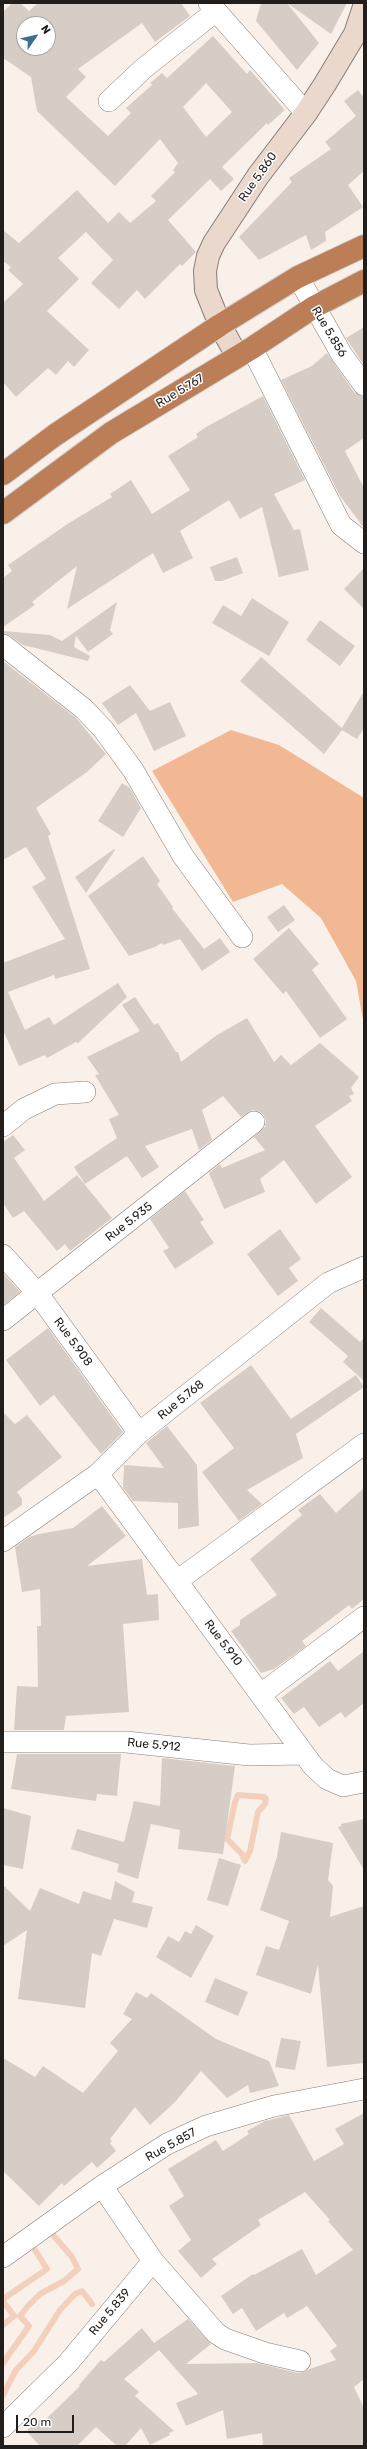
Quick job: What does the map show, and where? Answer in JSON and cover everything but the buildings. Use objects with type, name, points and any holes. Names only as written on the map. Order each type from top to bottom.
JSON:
[{"type":"highway","points":[[3,474],[55,435],[220,325],[298,277],[364,246]]},
{"type":"highway","name":"Rue 5.767","points":[[3,513],[111,433],[244,352],[314,307],[364,281]]},
{"type":"street","points":[[110,101],[144,68],[213,7],[306,113]]},
{"type":"street","name":"Rue 5.860","points":[[244,352],[220,325],[206,290],[205,271],[208,256],[214,243],[258,176],[306,113],[355,34],[364,7]]},
{"type":"street","name":"Rue 5.856","points":[[298,277],[342,355],[364,385]]},
{"type":"street","points":[[244,352],[341,525],[364,543]]},
{"type":"street","points":[[3,645],[84,709],[103,729],[133,770],[183,856],[242,937]]},
{"type":"street","points":[[3,1126],[24,1109],[55,1094],[85,1092]]},
{"type":"street","name":"Rue 5.935","points":[[3,1320],[38,1294],[254,1122]]},
{"type":"street","name":"Rue 5.908","points":[[3,1255],[38,1294],[139,1433]]},
{"type":"street","name":"Rue 5.768","points":[[3,1541],[98,1474],[139,1433],[328,1282],[364,1267]]},
{"type":"street","points":[[177,1581],[364,1444]]},
{"type":"street","name":"Rue 5.910","points":[[98,1474],[304,1754],[327,1779],[343,1786],[364,1782]]},
{"type":"street","points":[[261,1694],[364,1617]]},
{"type":"street","name":"Rue 5.912","points":[[3,1742],[126,1742],[249,1755],[304,1754]]},
{"type":"street","name":"Rue 5.857","points":[[3,2257],[102,2186],[167,2144],[206,2126],[274,2106],[364,2089]]},
{"type":"street","points":[[102,2186],[153,2261],[211,2327],[225,2339],[265,2353],[300,2361]]},
{"type":"street","name":"Rue 5.839","points":[[3,2427],[68,2363],[153,2261]]},
{"type":"shaded area","points":[[231,730],[279,745],[364,798],[364,1025],[356,981],[321,918],[282,884],[233,902],[152,771]]},
{"type":"waterway","points":[[242,1854],[227,1839],[235,1802],[238,1795],[264,1797],[266,1799],[265,1804],[258,1812],[250,1851],[245,1861],[242,1855]]},
{"type":"waterway","points":[[3,2363],[29,2326],[20,2316],[40,2294],[64,2281],[78,2269],[72,2257],[54,2236]]},
{"type":"waterway","points":[[3,2299],[47,2269],[35,2250]]},
{"type":"waterway","points":[[3,2395],[16,2370],[34,2351],[60,2310],[75,2294],[82,2291],[92,2304]]},
{"type":"waterway","points":[[3,2301],[14,2316],[3,2325]]}]
